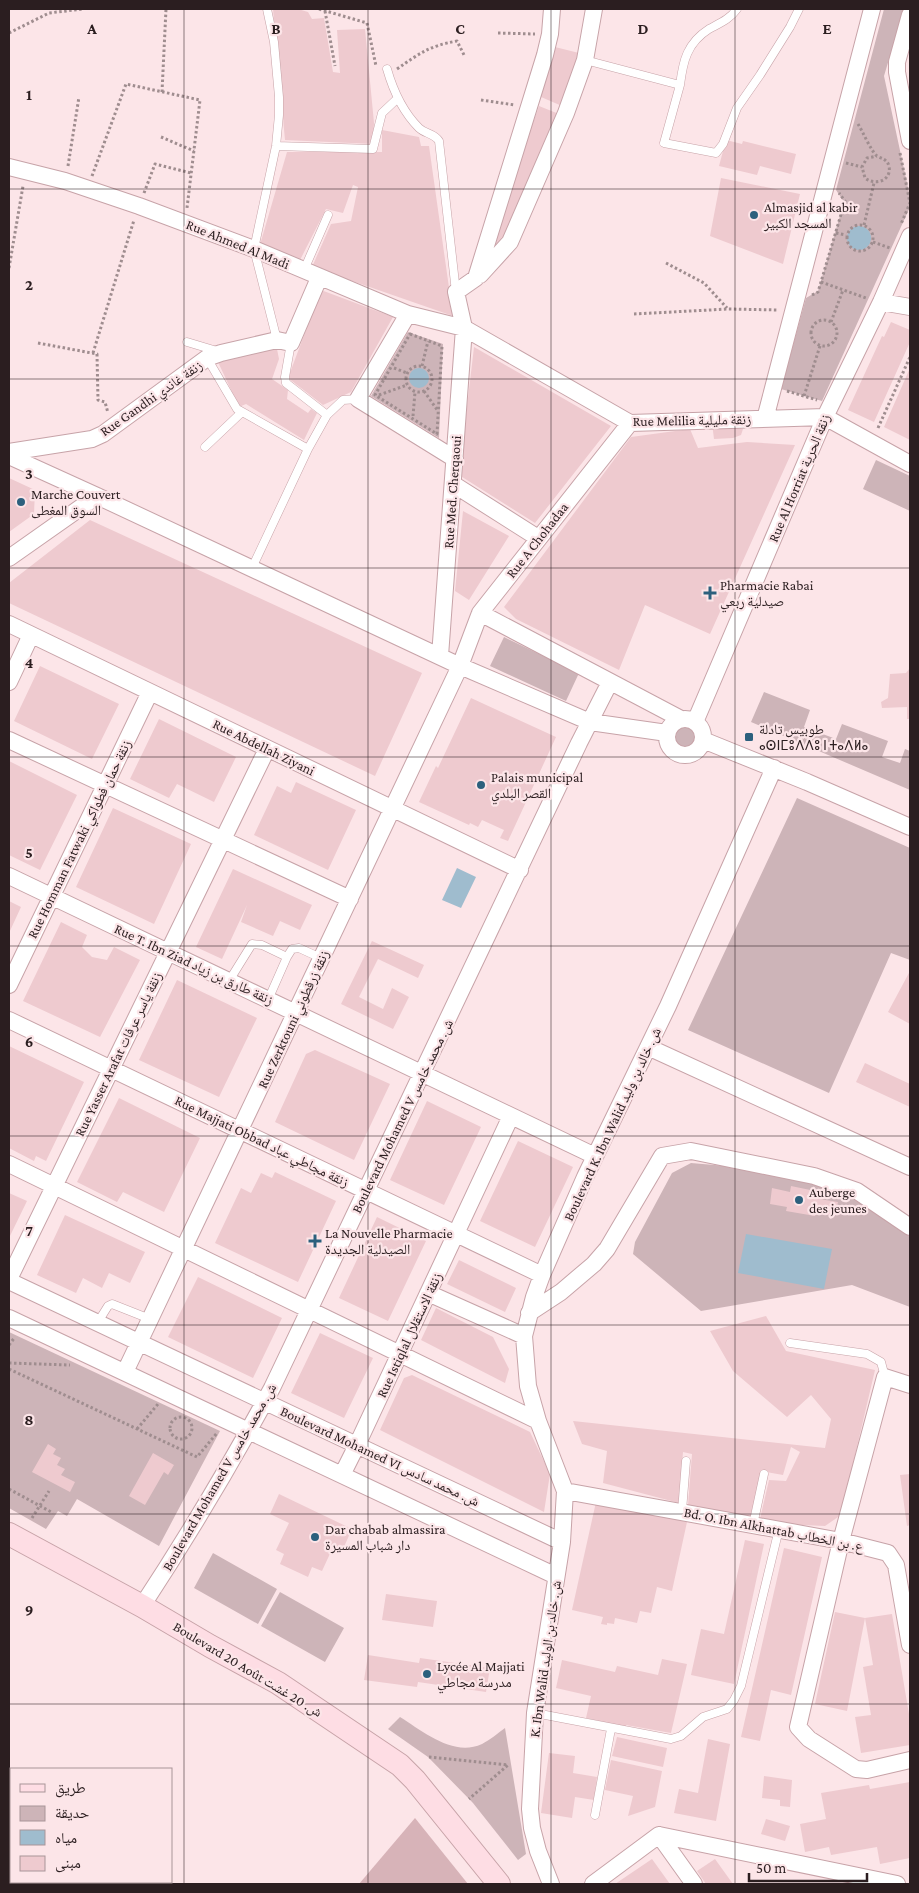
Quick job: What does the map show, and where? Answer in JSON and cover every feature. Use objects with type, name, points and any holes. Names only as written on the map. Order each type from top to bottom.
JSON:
[{"type":"main road","name":"Boulevard 20 Août ش. 20 غشت","points":[[9,1534],[278,1683],[400,1765],[415,1780],[500,1884]]},
{"type":"street","points":[[476,278],[546,55],[552,9]]},
{"type":"street","points":[[456,292],[476,278],[510,242],[566,113],[585,60],[594,9]]},
{"type":"street","points":[[765,419],[872,9]]},
{"type":"street","points":[[909,24],[897,62],[897,72],[910,141]]},
{"type":"street","name":"Rue Ahmed Al Madi","points":[[9,167],[65,181],[139,206],[254,249],[408,314],[464,328]]},
{"type":"street","name":"Rue Al Horriat زنقة الحرية","points":[[688,721],[825,417],[874,300],[910,236]]},
{"type":"street","points":[[284,341],[319,278]]},
{"type":"street","name":"Rue Med. Cherqaoui","points":[[440,656],[464,328],[456,292]]},
{"type":"street","points":[[874,300],[910,307]]},
{"type":"street","points":[[408,314],[358,400],[455,459]]},
{"type":"street","name":"Rue Melilia زنقة مليلية","points":[[464,328],[630,423],[825,417]]},
{"type":"street","name":"Rue Gandhi زنقة غاندي","points":[[9,452],[92,439],[112,428],[214,355],[284,341]]},
{"type":"street","points":[[825,417],[910,464]]},
{"type":"street","name":"Rue A Chohadaa","points":[[460,666],[480,613],[630,423]]},
{"type":"street","points":[[9,456],[460,666],[590,722],[668,733]]},
{"type":"street","points":[[453,484],[538,538]]},
{"type":"street","points":[[9,558],[97,496]]},
{"type":"street","points":[[480,613],[688,721],[702,730],[703,740],[697,750],[681,754],[668,744],[668,733],[670,726],[688,721]]},
{"type":"street","name":"Rue Abdellah Ziyani","points":[[9,624],[520,870]]},
{"type":"street","points":[[9,682],[31,635]]},
{"type":"street","name":"Rue Zerktouni زنقة زرقطوني","points":[[125,1372],[460,666]]},
{"type":"street","name":"Boulevard Mohamed V ش. محمد خامس","points":[[142,1606],[164,1573],[264,1401],[610,682]]},
{"type":"street","name":"Rue Homman Fatwaki زنقة حمان فطواكي","points":[[9,985],[150,692]]},
{"type":"street","points":[[9,740],[350,899]]},
{"type":"street","points":[[703,740],[774,768],[910,827]]},
{"type":"street","name":"Rue Yasser Arafat زنقة ياسر عرفات","points":[[9,1280],[267,749]]},
{"type":"street","name":"Boulevard K. Ibn Walid ش. خالد بن وليد","points":[[565,1491],[538,1421],[528,1386],[524,1336],[529,1313],[542,1275],[595,1156],[648,1048],[774,768]]},
{"type":"street","name":"Rue T. Ibn Ziad زنقة طارق بن زياد","points":[[9,876],[595,1156]]},
{"type":"street","name":"Rue Majjati Obbad زنقة مجاطي عباد","points":[[9,1020],[542,1275]]},
{"type":"street","points":[[648,1048],[910,1167]]},
{"type":"street","name":"Rue Istiqlal زنقة الاستقلال","points":[[342,1475],[511,1116]]},
{"type":"street","points":[[529,1313],[561,1292],[594,1264],[607,1249],[662,1156],[691,1151],[814,1176],[857,1191],[910,1227]]},
{"type":"street","points":[[9,1164],[538,1421]]},
{"type":"street","name":"Boulevard Mohamed VI ش. محمد سادس","points":[[9,1280],[562,1542]]},
{"type":"street","points":[[428,1293],[524,1336]]},
{"type":"street","points":[[9,1318],[556,1576]]},
{"type":"street","points":[[910,1385],[885,1377],[841,1541],[798,1727],[809,1739],[856,1769],[867,1770],[910,1760]]},
{"type":"street","name":"Bd. O. Ibn Alkhattab ع. بن الخطاب","points":[[565,1491],[779,1529],[841,1541],[888,1553],[896,1565],[910,1645]]},
{"type":"street","name":"K. Ibn Walid ش. خالد بن الوليد","points":[[550,1884],[538,1851],[531,1818],[535,1713],[562,1542],[565,1491]]},
{"type":"street","points":[[660,1835],[694,1884]]},
{"type":"street","points":[[593,1884],[660,1835],[863,1881],[897,1884]]},
{"type":"lane","points":[[267,9],[274,42],[279,97],[276,146],[254,249],[284,341],[286,384],[327,415]]},
{"type":"lane","points":[[737,9],[723,22],[698,37],[683,60],[680,85],[664,143],[718,152],[737,108],[765,67],[799,9]]},
{"type":"lane","points":[[585,60],[680,85]]},
{"type":"lane","points":[[387,69],[398,98],[420,128],[435,135],[439,141],[456,292]]},
{"type":"lane","points":[[276,146],[373,149],[382,113],[398,98]]},
{"type":"lane","points":[[303,271],[328,215]]},
{"type":"lane","points":[[187,342],[214,355],[237,409],[308,449]]},
{"type":"lane","points":[[252,568],[308,449],[327,415],[343,400],[358,400]]},
{"type":"lane","points":[[205,447],[242,412]]},
{"type":"lane","points":[[229,981],[252,944],[262,944],[287,956]]},
{"type":"lane","points":[[268,1000],[287,956],[293,948],[299,948],[322,958]]},
{"type":"lane","points":[[98,1322],[108,1306],[112,1304],[150,1319]]},
{"type":"lane","points":[[790,1343],[867,1354],[881,1362],[885,1377]]},
{"type":"lane","points":[[682,1511],[686,1461]]},
{"type":"lane","points":[[753,1525],[764,1474]]},
{"type":"lane","points":[[535,1713],[671,1739],[680,1736],[704,1717],[727,1709],[734,1700],[740,1686],[779,1529]]},
{"type":"lane","points":[[595,1815],[611,1729]]},
{"type":"path","points":[[9,32],[49,13],[83,9]]},
{"type":"path","points":[[162,92],[166,9]]},
{"type":"path","points":[[318,9],[367,23],[376,66],[397,69],[424,50],[438,44],[457,41],[464,55]]},
{"type":"path","points":[[325,11],[335,66]]},
{"type":"path","points":[[88,189],[126,84],[200,100],[185,223]]},
{"type":"path","points":[[65,181],[79,97]]},
{"type":"path","points":[[481,100],[529,108]]},
{"type":"path","points":[[855,120],[877,156],[887,162],[889,168],[886,178],[874,183],[865,178],[862,168],[867,158],[877,156]]},
{"type":"path","points":[[161,137],[194,151]]},
{"type":"path","points":[[844,163],[862,168]]},
{"type":"path","points":[[93,353],[139,206],[155,164],[191,173]]},
{"type":"path","points":[[9,268],[25,171]]},
{"type":"path","points":[[864,225],[874,183]]},
{"type":"path","points":[[818,292],[845,201]]},
{"type":"path","points":[[860,224],[864,225],[872,232],[873,242],[870,247],[859,251],[849,246],[846,241],[846,235],[851,227],[860,224]]},
{"type":"path","points":[[836,233],[846,235]]},
{"type":"path","points":[[873,242],[890,248]]},
{"type":"path","points":[[666,263],[704,283],[728,309]]},
{"type":"path","points":[[821,282],[874,300]]},
{"type":"path","points":[[831,322],[843,290]]},
{"type":"path","points":[[634,314],[728,309],[794,310]]},
{"type":"path","points":[[820,321],[831,322],[837,330],[836,340],[829,346],[820,346],[812,339],[811,329],[814,324],[820,321]]},
{"type":"path","points":[[410,334],[442,346],[437,434]]},
{"type":"path","points":[[836,340],[842,341]]},
{"type":"path","points":[[422,366],[428,341]]},
{"type":"path","points":[[38,343],[97,354],[98,400],[105,402],[112,428]]},
{"type":"path","points":[[804,396],[820,346]]},
{"type":"path","points":[[871,443],[910,356]]},
{"type":"path","points":[[414,366],[422,366],[426,367],[432,375],[431,385],[424,391],[415,392],[407,385],[407,373],[414,366]]},
{"type":"path","points":[[391,367],[407,373]]},
{"type":"path","points":[[432,375],[441,371]]},
{"type":"path","points":[[376,396],[407,385]]},
{"type":"path","points":[[782,389],[821,401]]},
{"type":"path","points":[[424,391],[438,412]]},
{"type":"path","points":[[413,419],[415,392]]},
{"type":"path","points":[[9,1345],[16,1337]]},
{"type":"path","points":[[9,1363],[75,1365]]},
{"type":"path","points":[[9,1369],[197,1457],[218,1432]]},
{"type":"path","points":[[137,1429],[158,1404]]},
{"type":"path","points":[[166,1443],[177,1439],[184,1439],[191,1433],[192,1424],[185,1417],[175,1418],[170,1425],[171,1435],[177,1439]]},
{"type":"path","points":[[9,1489],[53,1513]]},
{"type":"path","points":[[32,1518],[50,1491]]},
{"type":"path","points":[[429,1757],[508,1765],[469,1799]]},
{"type":"green space","points":[[884,9],[904,9],[884,76],[910,197],[910,207],[822,401],[781,389],[806,298],[818,291],[844,202],[836,190]]},
{"type":"green space","points":[[408,332],[443,344],[439,438],[371,396]]},
{"type":"green space","points":[[876,460],[910,476],[910,511],[863,489]]},
{"type":"green space","points":[[504,637],[579,673],[566,701],[490,666]]},
{"type":"green space","points":[[764,692],[810,710],[804,727],[836,739],[842,724],[888,741],[882,757],[900,763],[905,749],[910,751],[910,790],[751,722]]},
{"type":"green space","points":[[685,726],[693,729],[696,737],[693,745],[685,748],[677,745],[674,737],[677,729]]},
{"type":"green space","points":[[797,798],[910,848],[910,960],[891,953],[829,1093],[688,1030]]},
{"type":"green space","points":[[691,1163],[757,1170],[807,1180],[833,1189],[879,1215],[910,1237],[910,1307],[852,1285],[701,1311],[633,1254],[635,1242],[672,1173]]},
{"type":"green space","points":[[9,1332],[220,1431],[159,1546],[77,1499],[67,1516],[58,1511],[46,1529],[9,1508]]},
{"type":"green space","points":[[213,1553],[277,1589],[258,1624],[194,1588]]},
{"type":"green space","points":[[280,1592],[344,1628],[325,1662],[261,1626]]},
{"type":"green space","points":[[400,1717],[439,1741],[460,1747],[482,1744],[505,1728],[526,1854],[518,1860],[473,1803],[428,1757],[388,1729]]},
{"type":"shaded area","points":[[415,1818],[468,1884],[359,1884]]},
{"type":"water","points":[[859,226],[867,230],[871,238],[867,246],[859,250],[851,246],[847,238],[851,230]]},
{"type":"water","points":[[419,368],[426,371],[429,378],[426,385],[419,388],[412,385],[409,378],[412,371]]},
{"type":"water","points":[[457,868],[476,877],[461,908],[442,900]]},
{"type":"water","points":[[746,1234],[832,1249],[824,1289],[738,1273]]},
{"type":"building","points":[[273,9],[298,9],[308,12],[312,19],[324,18],[333,72],[340,73],[337,30],[365,29],[374,123],[373,144],[285,140]]},
{"type":"building","points":[[555,47],[579,53],[579,64],[562,106],[541,97]]},
{"type":"building","points":[[539,106],[559,114],[500,247],[490,244]]},
{"type":"building","points":[[382,130],[419,137],[421,146],[429,146],[453,316],[312,267],[331,224],[351,221],[358,187],[353,185],[343,213],[326,209],[299,262],[259,248],[287,152],[382,152]]},
{"type":"building","points":[[726,140],[742,144],[743,141],[796,154],[791,174],[760,166],[757,175],[719,166]]},
{"type":"building","name":"Almasjid al kabir المسجد الكبير","points":[[721,178],[800,194],[783,264],[710,236]]},
{"type":"building","points":[[321,290],[393,317],[351,392],[323,405],[288,378]]},
{"type":"building","points":[[891,322],[910,330],[910,342],[874,422],[848,410],[882,336],[884,337]]},
{"type":"building","points":[[474,347],[611,426],[535,523],[459,475]]},
{"type":"building","points":[[257,349],[277,349],[279,359],[272,379],[288,390],[287,399],[308,413],[311,409],[317,413],[304,440],[246,404],[239,407],[218,362]]},
{"type":"building","points":[[910,368],[910,440],[884,427]]},
{"type":"building","points":[[712,423],[743,429],[741,435],[733,438],[714,439]]},
{"type":"building","points":[[690,429],[698,448],[747,442],[795,445],[710,634],[645,605],[619,670],[516,619],[504,607],[631,437]]},
{"type":"building","name":"Marche Couvert السوق المغطى","points":[[9,478],[35,490],[34,514],[9,532]]},
{"type":"building","points":[[463,511],[509,536],[469,600],[455,591]]},
{"type":"building","points":[[90,520],[422,673],[375,776],[9,603],[9,583]]},
{"type":"building","points":[[40,666],[119,704],[92,759],[14,721]]},
{"type":"building","points":[[910,668],[910,719],[907,719],[907,707],[882,708],[881,702],[888,698],[890,674],[906,673]]},
{"type":"building","name":"Palais municipal القصر البلدي","points":[[471,698],[556,737],[508,841],[500,838],[504,830],[482,820],[478,827],[470,823],[469,825],[419,802],[436,766],[438,768]]},
{"type":"building","points":[[159,719],[236,757],[214,802],[177,784],[169,798],[130,779]]},
{"type":"building","points":[[9,761],[77,795],[40,870],[9,855]]},
{"type":"building","points":[[296,782],[356,810],[328,870],[254,835],[277,786],[291,793]]},
{"type":"building","points":[[113,808],[191,844],[154,924],[76,887]]},
{"type":"building","points":[[233,869],[312,905],[300,930],[280,921],[273,936],[241,922],[247,905],[222,959],[196,947]]},
{"type":"building","points":[[9,901],[21,907],[9,933]]},
{"type":"building","points":[[61,922],[87,935],[82,947],[92,957],[107,960],[114,947],[140,960],[100,1037],[23,1001]]},
{"type":"building","points":[[372,941],[424,965],[418,978],[378,959],[359,997],[383,1009],[392,988],[409,997],[393,1029],[341,1004]]},
{"type":"building","points":[[910,971],[910,1024],[888,1012]]},
{"type":"building","points":[[177,980],[257,1018],[219,1097],[139,1060]]},
{"type":"building","points":[[9,1046],[84,1082],[46,1161],[36,1156],[34,1161],[9,1148]]},
{"type":"building","points":[[315,1050],[390,1084],[354,1160],[275,1122],[306,1054]]},
{"type":"building","points":[[865,1063],[910,1084],[910,1107],[856,1082]]},
{"type":"building","points":[[119,1098],[200,1138],[164,1212],[123,1192],[117,1202],[77,1182]]},
{"type":"building","points":[[427,1101],[481,1127],[444,1205],[390,1180]]},
{"type":"building","points":[[518,1141],[573,1167],[535,1247],[480,1221]]},
{"type":"building","points":[[275,1172],[336,1201],[298,1282],[215,1243],[241,1188],[251,1193],[261,1173],[272,1178]]},
{"type":"building","name":"Auberge des jeunes","points":[[791,1186],[820,1192],[819,1199],[838,1202],[835,1216],[816,1213],[815,1216],[786,1211],[787,1207],[770,1204],[772,1188],[790,1192]]},
{"type":"building","points":[[9,1193],[27,1201],[9,1238]]},
{"type":"building","points":[[65,1215],[145,1252],[130,1283],[109,1273],[102,1288],[83,1278],[76,1293],[37,1275]]},
{"type":"building","points":[[377,1217],[426,1241],[388,1321],[339,1298]]},
{"type":"building","points":[[459,1260],[516,1288],[505,1312],[447,1284]]},
{"type":"building","points":[[198,1277],[282,1318],[253,1378],[168,1337]]},
{"type":"building","points":[[436,1308],[493,1337],[509,1369],[505,1383],[421,1340]]},
{"type":"building","points":[[766,1316],[786,1351],[875,1370],[841,1515],[825,1526],[759,1523],[769,1480],[786,1481],[800,1452],[791,1447],[783,1475],[761,1471],[751,1517],[688,1505],[692,1454],[683,1452],[679,1503],[603,1483],[607,1451],[582,1444],[573,1421],[825,1448],[831,1419],[811,1395],[787,1417],[733,1371],[710,1331]]},
{"type":"building","points":[[320,1333],[373,1358],[344,1418],[291,1393]]},
{"type":"building","points":[[412,1375],[530,1432],[550,1474],[544,1512],[380,1430],[404,1378]]},
{"type":"building","points":[[48,1444],[56,1449],[53,1454],[61,1458],[57,1465],[65,1469],[61,1475],[75,1482],[70,1492],[32,1472]]},
{"type":"building","points":[[153,1453],[174,1465],[168,1475],[164,1472],[145,1505],[129,1496]]},
{"type":"building","points":[[910,1474],[910,1525],[907,1526],[900,1475]]},
{"type":"building","name":"Dar chabab almassira دار شباب المسيرة","points":[[279,1494],[352,1529],[343,1549],[334,1545],[322,1571],[312,1567],[308,1577],[280,1564],[284,1554],[276,1550],[289,1523],[270,1514]]},
{"type":"building","points":[[596,1502],[687,1522],[672,1591],[657,1587],[651,1613],[640,1611],[637,1623],[615,1618],[614,1624],[601,1624],[603,1617],[572,1610]]},
{"type":"building","points":[[745,1540],[764,1544],[734,1684],[691,1675],[701,1629],[724,1634]]},
{"type":"building","points":[[784,1548],[822,1557],[791,1695],[771,1690],[760,1741],[741,1737]]},
{"type":"building","points":[[386,1594],[437,1601],[433,1627],[382,1620]]},
{"type":"building","points":[[835,1612],[865,1618],[847,1711],[815,1704]]},
{"type":"building","points":[[892,1614],[910,1720],[910,1745],[861,1753],[855,1717],[871,1715],[863,1667],[873,1665],[865,1618]]},
{"type":"building","name":"Lycée Al Majjati مدرسة مجاطي","points":[[368,1655],[419,1663],[420,1658],[490,1668],[486,1692],[418,1682],[417,1687],[364,1680]]},
{"type":"building","points":[[662,1659],[687,1664],[671,1733],[626,1725],[626,1727],[586,1718],[591,1696],[556,1688],[562,1660],[615,1672],[617,1666],[658,1675]]},
{"type":"building","points":[[617,1737],[667,1748],[663,1767],[612,1756]]},
{"type":"building","points":[[708,1739],[730,1744],[716,1821],[674,1813],[679,1789],[698,1793]]},
{"type":"building","points":[[549,1753],[575,1756],[573,1773],[597,1777],[594,1800],[575,1797],[572,1818],[541,1813]]},
{"type":"building","points":[[611,1760],[662,1771],[655,1807],[628,1816],[633,1796],[605,1790]]},
{"type":"building","points":[[764,1776],[792,1780],[790,1807],[780,1806],[780,1800],[762,1798]]},
{"type":"building","points":[[910,1782],[910,1858],[880,1864],[877,1847],[831,1855],[829,1847],[805,1852],[800,1824],[826,1819],[821,1793],[869,1785],[870,1789]]},
{"type":"building","points":[[766,1819],[790,1826],[785,1841],[761,1834]]},
{"type":"building","points":[[652,1859],[670,1884],[615,1884]]},
{"type":"building","points":[[715,1859],[733,1884],[706,1884],[697,1871]]},
{"type":"place","name":"Almasjid al kabir المسجد الكبير","points":[[754,215]]},
{"type":"place","name":"Marche Couvert السوق المغطى","points":[[21,502]]},
{"type":"place","name":"Pharmacie Rabai صيدلية ربعي","points":[[710,593]]},
{"type":"place","name":"طوبيس تادلة ⴰⵙⵏⵎⵓⴷⴷⵓ ⵏ ⵜⴰⴷⵍⴰ","points":[[749,737]]},
{"type":"place","name":"Palais municipal القصر البلدي","points":[[481,785]]},
{"type":"place","name":"Auberge des jeunes","points":[[799,1200]]},
{"type":"place","name":"La Nouvelle Pharmacie الصيدلية الجديدة","points":[[315,1241]]},
{"type":"place","name":"Dar chabab almassira دار شباب المسيرة","points":[[315,1537]]},
{"type":"place","name":"Lycée Al Majjati مدرسة مجاطي","points":[[427,1674]]}]
